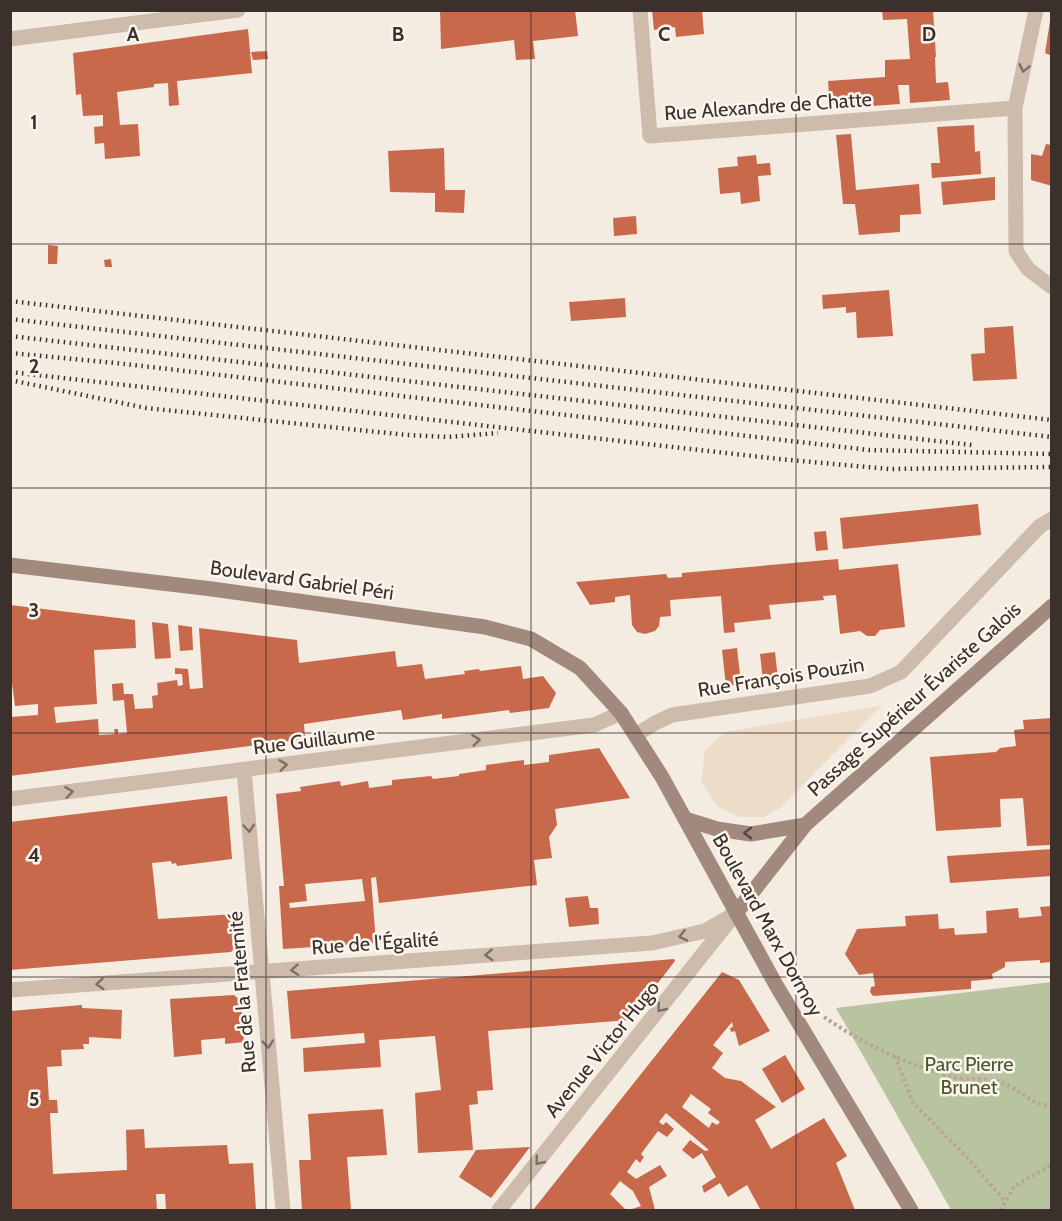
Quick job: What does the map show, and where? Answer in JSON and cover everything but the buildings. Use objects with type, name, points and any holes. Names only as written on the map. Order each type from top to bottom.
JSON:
[{"type":"main road","name":"Boulevard Gabriel Péri","points":[[10,565],[212,589],[485,627],[531,639],[580,668]]},
{"type":"main road","name":"Passage Supérieur Évariste Galois","points":[[736,913],[805,825],[1052,606]]},
{"type":"main road","name":"Boulevard Marx Dormoy","points":[[580,668],[621,713],[636,735],[776,985],[911,1210]]},
{"type":"main road","name":"Passage Supérieur Évariste Galois","points":[[684,819],[717,829],[751,834],[805,825]]},
{"type":"street","points":[[10,39],[237,10]]},
{"type":"street","name":"Rue Alexandre de Chatte","points":[[640,10],[650,136],[1015,108]]},
{"type":"street","points":[[1036,10],[1015,108],[1016,251],[1028,269],[1052,287]]},
{"type":"street","name":"Rue François Pouzin","points":[[636,735],[672,716],[870,686],[901,672],[1040,526],[1052,519]]},
{"type":"street","name":"Rue Guillaume","points":[[10,799],[594,725],[621,713]]},
{"type":"street","name":"Rue de la Fraternité","points":[[244,770],[283,1210]]},
{"type":"street","name":"Rue de l'Égalité","points":[[10,990],[652,943],[705,931],[736,913]]},
{"type":"street","name":"Avenue Victor Hugo","points":[[499,1210],[736,913]]},
{"type":"path","points":[[836,1026],[895,1056],[954,1077],[1002,1083],[1041,1106],[1052,1106]]},
{"type":"path","points":[[895,1056],[913,1103],[1005,1201]]},
{"type":"path","points":[[1000,1210],[1014,1187],[1052,1164]]},
{"type":"green space","name":"Parc Pierre Brunet","points":[[1051,982],[1051,1210],[951,1210],[836,1008]]},
{"type":"shaded area","points":[[881,706],[780,808],[764,817],[739,817],[718,807],[701,782],[705,751],[725,732]]},
{"type":"railway","points":[[10,301],[1052,420]]},
{"type":"railway","points":[[10,319],[1052,437]]},
{"type":"railway","points":[[10,336],[972,445]]},
{"type":"railway","points":[[10,353],[116,363],[869,450],[1052,454]]},
{"type":"railway","points":[[10,372],[779,459],[889,469],[1052,467]]},
{"type":"railway","points":[[10,380],[146,408],[407,435],[448,437],[498,433]]}]
